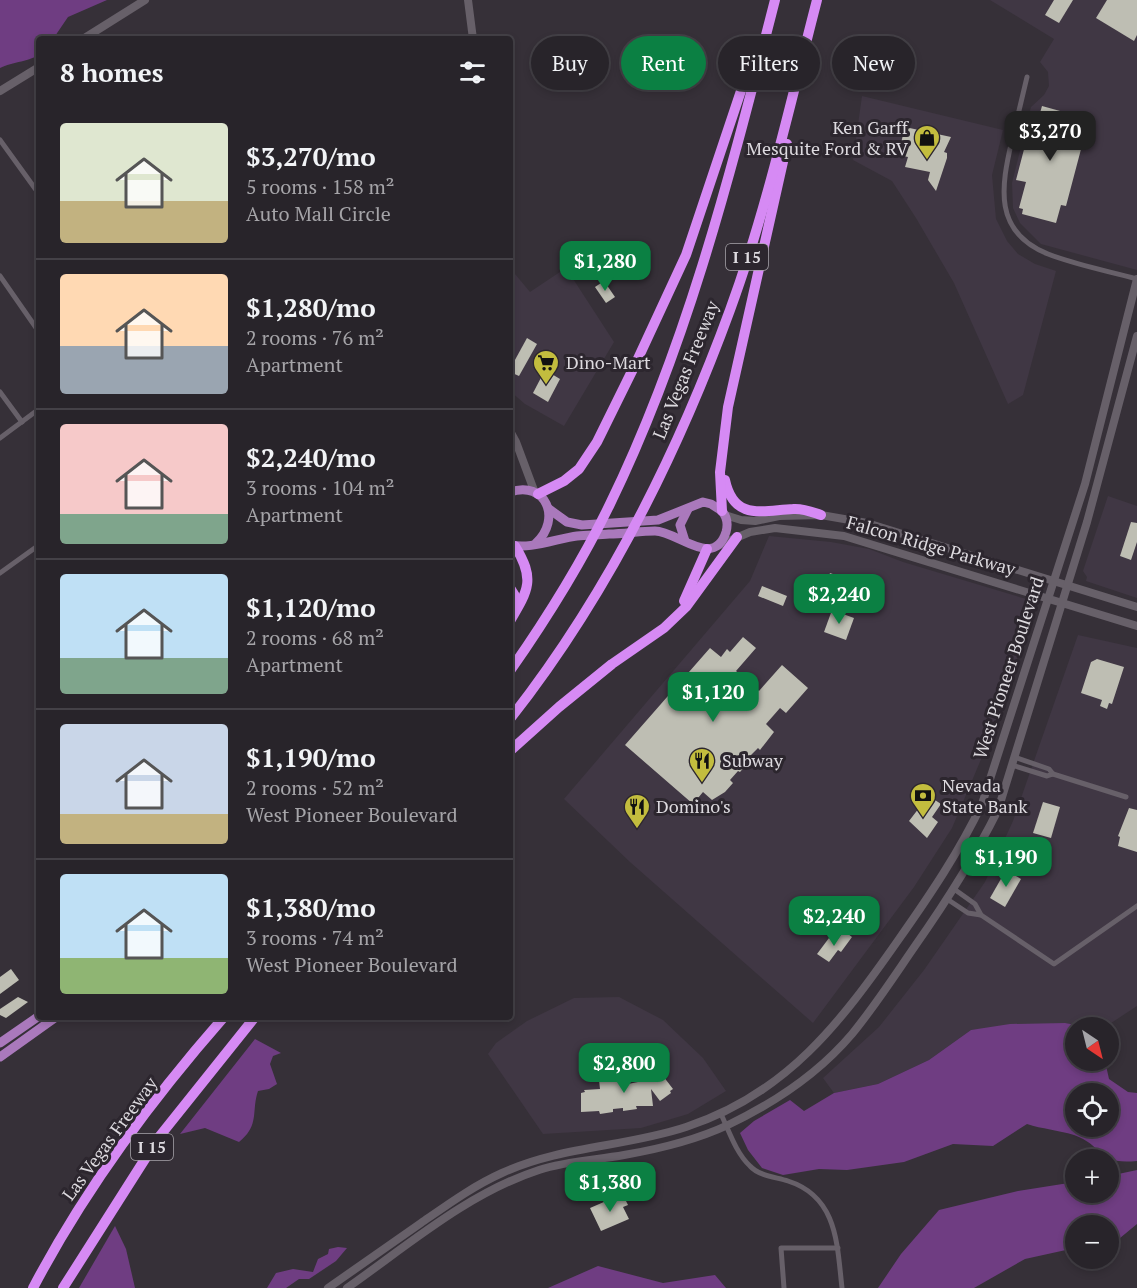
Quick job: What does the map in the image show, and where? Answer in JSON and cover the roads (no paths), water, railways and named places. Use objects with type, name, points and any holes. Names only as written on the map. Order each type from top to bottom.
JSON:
[{"type":"highway","points":[[542,500],[579,469],[587,457],[655,324],[694,232],[773,0]]},
{"type":"highway","name":"Las Vegas Freeway","points":[[513,666],[584,554],[611,504],[657,395],[695,290],[728,185],[773,0]]},
{"type":"highway","points":[[724,513],[720,472],[722,444],[744,330],[818,0]]},
{"type":"highway","name":"Las Vegas Freeway","points":[[513,715],[549,664],[621,551],[692,407],[730,308],[765,199],[818,0]]},
{"type":"highway","points":[[722,444],[726,487],[742,506],[753,512],[765,513],[794,508],[821,515]]},
{"type":"highway","points":[[513,748],[612,664],[664,628],[686,607],[737,537]]},
{"type":"highway","points":[[513,548],[528,573],[525,594],[513,616]]},
{"type":"highway","points":[[679,613],[710,548]]},
{"type":"highway","points":[[513,593],[515,596],[513,611]]},
{"type":"highway","name":"Las Vegas Freeway","points":[[33,1288],[84,1203],[138,1125],[220,1020]]},
{"type":"highway","name":"I 15","points":[[63,1288],[159,1137],[253,1020]]},
{"type":"main road","points":[[88,36],[146,0]]},
{"type":"main road","points":[[468,0],[473,36]]},
{"type":"main road","points":[[0,92],[36,69]]},
{"type":"main road","name":"West Pioneer Boulevard","points":[[328,1288],[468,1190],[502,1172],[562,1153],[651,1138],[721,1114],[787,1072],[814,1049],[857,998],[934,890],[964,843],[982,804],[1089,467],[1137,279]]},
{"type":"main road","name":"West Pioneer Boulevard","points":[[346,1288],[472,1201],[539,1170],[588,1159],[657,1149],[727,1126],[764,1107],[799,1083],[844,1042],[873,1007],[947,900],[978,850],[998,810],[1094,496],[1137,336]]},
{"type":"main road","points":[[513,436],[550,522],[545,534],[536,543]]},
{"type":"main road","points":[[1089,467],[1089,492],[1094,496]]},
{"type":"main road","name":"Falcon Ridge Parkway","points":[[513,492],[526,490],[542,500],[567,522],[582,525],[658,520],[703,502],[741,520],[755,521],[779,516],[821,515],[867,523],[1137,607]]},
{"type":"main road","points":[[685,541],[680,525],[685,512],[690,507]]},
{"type":"main road","points":[[513,546],[526,546],[576,536],[655,531],[672,533],[693,547],[710,548],[723,538],[726,532],[724,513]]},
{"type":"main road","name":"Falcon Ridge Parkway","points":[[710,548],[750,532],[775,528],[844,536],[1137,626]]},
{"type":"main road","points":[[941,879],[954,889]]},
{"type":"main road","points":[[934,890],[947,900]]},
{"type":"main road","points":[[0,1043],[36,1018]]},
{"type":"main road","points":[[0,1057],[52,1020]]},
{"type":"street","points":[[1027,77],[1004,173],[1002,192],[1008,216],[1014,228],[1033,246],[1049,254],[1137,279]]},
{"type":"street","points":[[0,140],[36,189]]},
{"type":"street","points":[[0,276],[36,328]]},
{"type":"street","points":[[0,392],[22,422]]},
{"type":"street","points":[[0,438],[36,411]]},
{"type":"street","points":[[0,573],[36,547]]},
{"type":"street","points":[[1013,761],[1047,776],[1053,774],[1126,797]]},
{"type":"street","points":[[954,889],[975,904],[981,915]]},
{"type":"street","points":[[947,900],[968,913],[981,915],[1054,964],[1137,906]]},
{"type":"street","points":[[721,1114],[741,1155],[751,1168],[766,1175],[790,1181],[813,1194],[829,1214],[836,1230],[842,1288]]},
{"type":"street","points":[[784,1288],[781,1248],[838,1248]]},
{"type":"place","name":"Ken Garff Mesquite Ford & RV","points":[[927,161]]},
{"type":"place","name":"Dino-Mart","points":[[546,386]]},
{"type":"place","name":"Subway","points":[[702,784]]},
{"type":"place","name":"Nevada State Bank","points":[[923,819]]},
{"type":"place","name":"Domino's","points":[[637,830]]}]
